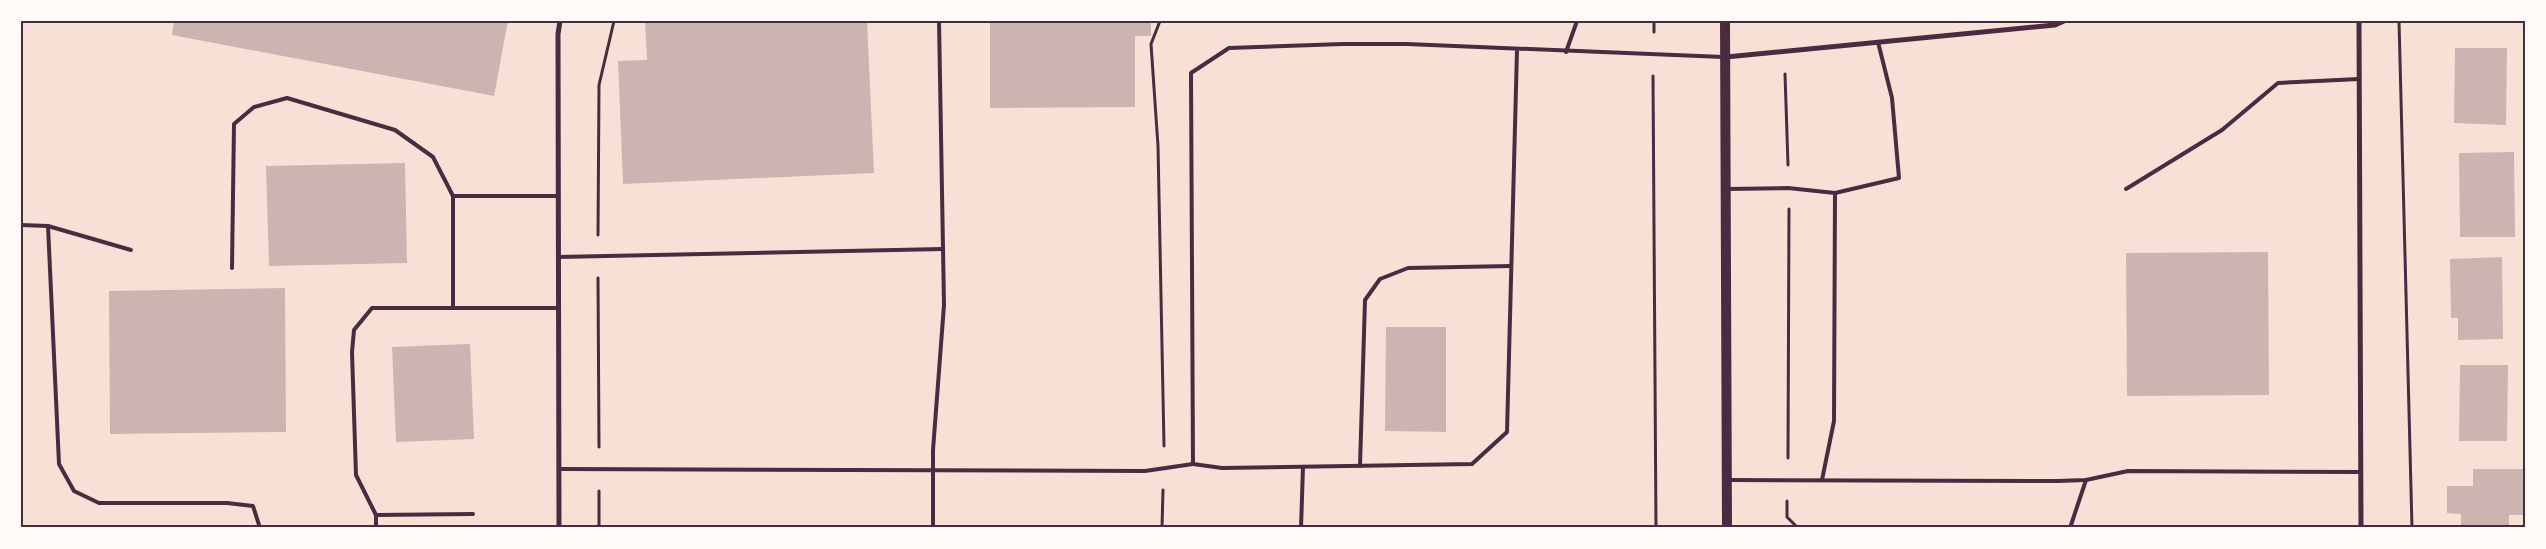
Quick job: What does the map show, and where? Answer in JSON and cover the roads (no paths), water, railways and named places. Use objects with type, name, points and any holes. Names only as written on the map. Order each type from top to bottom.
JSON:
[{"type":"main road","points":[[1725,21],[1727,528]]},
{"type":"street","points":[[559,528],[558,34],[560,21]]},
{"type":"street","points":[[1725,57],[2054,25],[2064,21]]},
{"type":"street","points":[[2359,21],[2360,528]]},
{"type":"lane","points":[[933,528],[934,470],[944,305],[939,21]]},
{"type":"lane","points":[[1566,52],[1577,21]]},
{"type":"lane","points":[[1726,189],[1788,188],[1835,193],[1899,178],[1892,98],[1878,42]]},
{"type":"lane","points":[[1193,464],[1191,73],[1229,48],[1408,44],[1517,50],[1725,57]]},
{"type":"lane","points":[[559,469],[1145,471],[1193,464],[1222,468],[1472,464],[1507,432],[1517,50]]},
{"type":"lane","points":[[2126,189],[2222,130],[2278,83],[2359,79]]},
{"type":"lane","points":[[232,268],[234,124],[254,107],[287,98],[395,130],[434,157],[453,196],[453,308]]},
{"type":"lane","points":[[1822,480],[1834,421],[1835,193]]},
{"type":"lane","points":[[453,196],[558,196]]},
{"type":"lane","points":[[21,225],[48,226],[131,250]]},
{"type":"lane","points":[[48,226],[59,464],[74,491],[100,503],[227,503],[253,506],[260,528]]},
{"type":"lane","points":[[558,257],[943,249]]},
{"type":"lane","points":[[1360,466],[1365,300],[1380,279],[1408,268],[1511,266]]},
{"type":"lane","points":[[376,528],[376,515],[356,474],[352,352],[354,330],[372,308],[559,308]]},
{"type":"lane","points":[[1301,528],[1303,467]]},
{"type":"lane","points":[[1727,480],[2086,480],[2128,471],[2360,472]]},
{"type":"lane","points":[[2070,528],[2086,480]]},
{"type":"lane","points":[[376,515],[473,514]]}]
